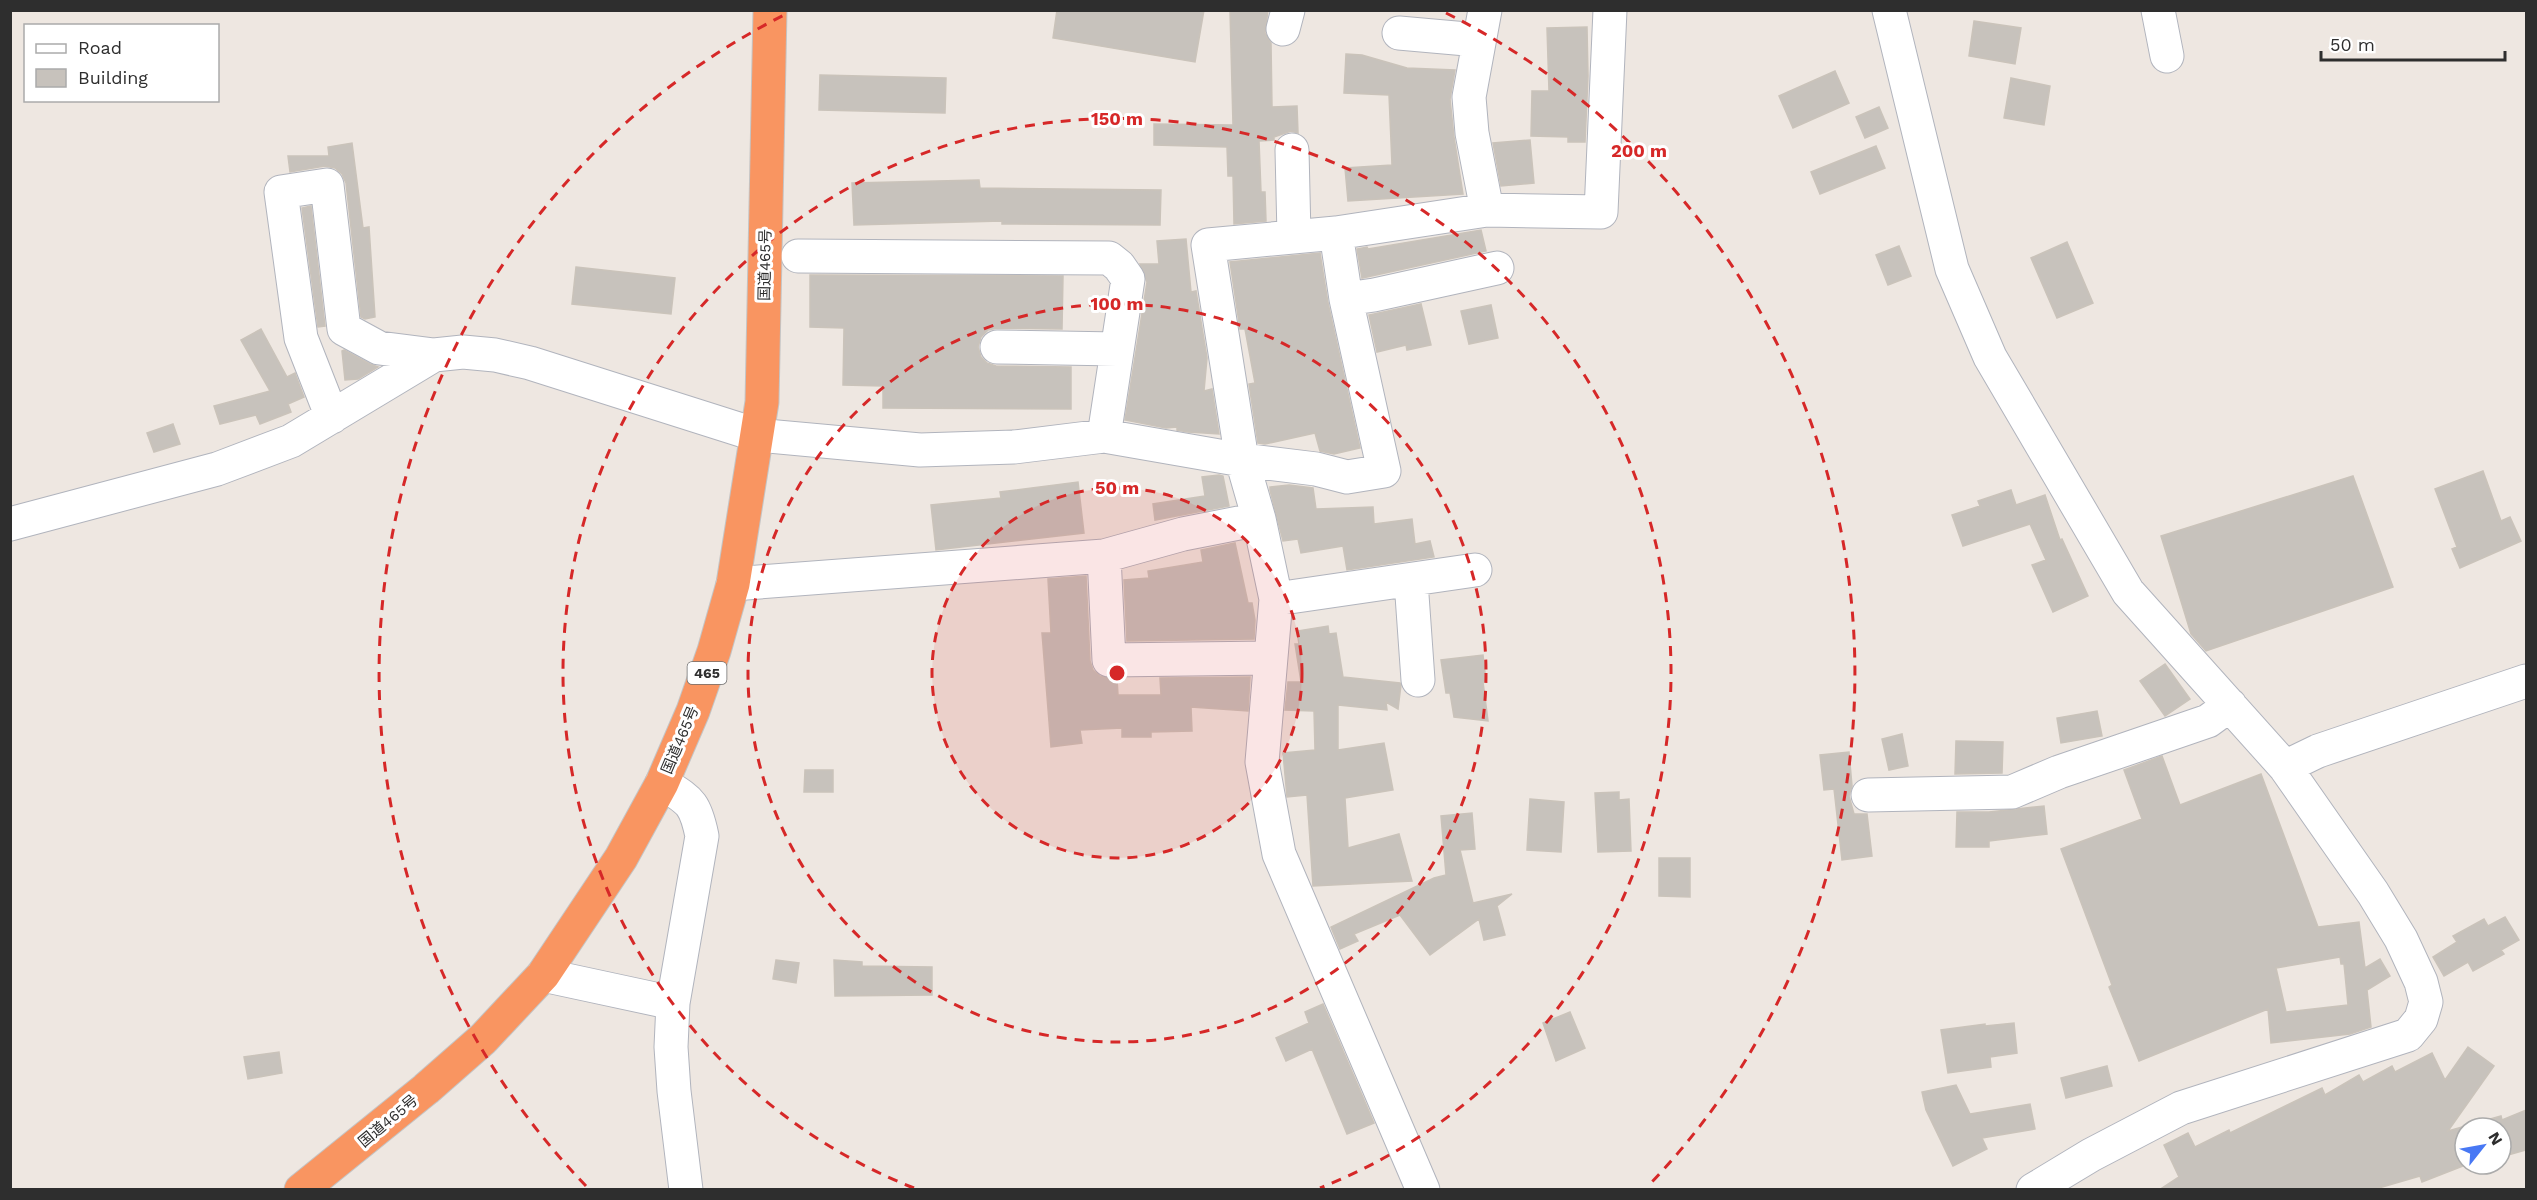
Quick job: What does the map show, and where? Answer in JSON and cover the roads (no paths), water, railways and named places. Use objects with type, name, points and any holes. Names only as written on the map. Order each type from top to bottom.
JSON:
[{"type":"highway","name":"国道465号","points":[[301,1190],[426,1089],[483,1039],[543,975],[621,858],[662,783],[693,711],[714,651],[733,584],[762,402],[770,10]]},
{"type":"street","points":[[1423,1190],[1279,854],[1262,762],[1276,599],[1259,519],[1242,460],[1208,245],[1336,233],[1487,210],[1600,212],[1610,10]]},
{"type":"street","points":[[1889,10],[1952,269],[1990,357],[2128,592],[2285,767],[2373,893],[2401,939],[2421,982],[2426,1002],[2421,1019],[2408,1035],[2181,1108],[2091,1155],[2034,1190]]},
{"type":"street","points":[[2158,10],[2167,56]]},
{"type":"street","points":[[1399,33],[1482,25],[1469,97],[1472,133],[1487,210]]},
{"type":"street","points":[[1292,150],[1294,236]]},
{"type":"street","points":[[332,417],[301,338],[281,192],[327,185],[344,329],[379,348],[434,355],[463,352],[531,363],[757,435],[920,450],[1014,447],[1104,436],[1242,460],[1316,469],[1347,477],[1384,471],[1346,299],[1336,233]]},
{"type":"street","points":[[798,256],[1109,258],[1119,266],[1128,279],[1104,436]]},
{"type":"street","points":[[1346,299],[1497,268]]},
{"type":"street","points":[[997,347],[1117,349]]},
{"type":"street","points":[[10,524],[217,469],[291,441],[434,355]]},
{"type":"street","points":[[733,584],[1104,556],[1183,534],[1259,519]]},
{"type":"street","points":[[1104,556],[1109,660],[1270,658]]},
{"type":"street","points":[[1276,599],[1475,570]]},
{"type":"street","points":[[1411,581],[1418,680]]},
{"type":"street","points":[[2285,767],[2318,752],[2526,681]]},
{"type":"street","points":[[1868,795],[2012,792],[2059,772],[2208,721],[2230,705]]},
{"type":"street","points":[[662,783],[690,801],[698,816],[702,836],[674,1003],[671,1047],[686,1190]]},
{"type":"street","points":[[543,975],[674,1003]]}]
